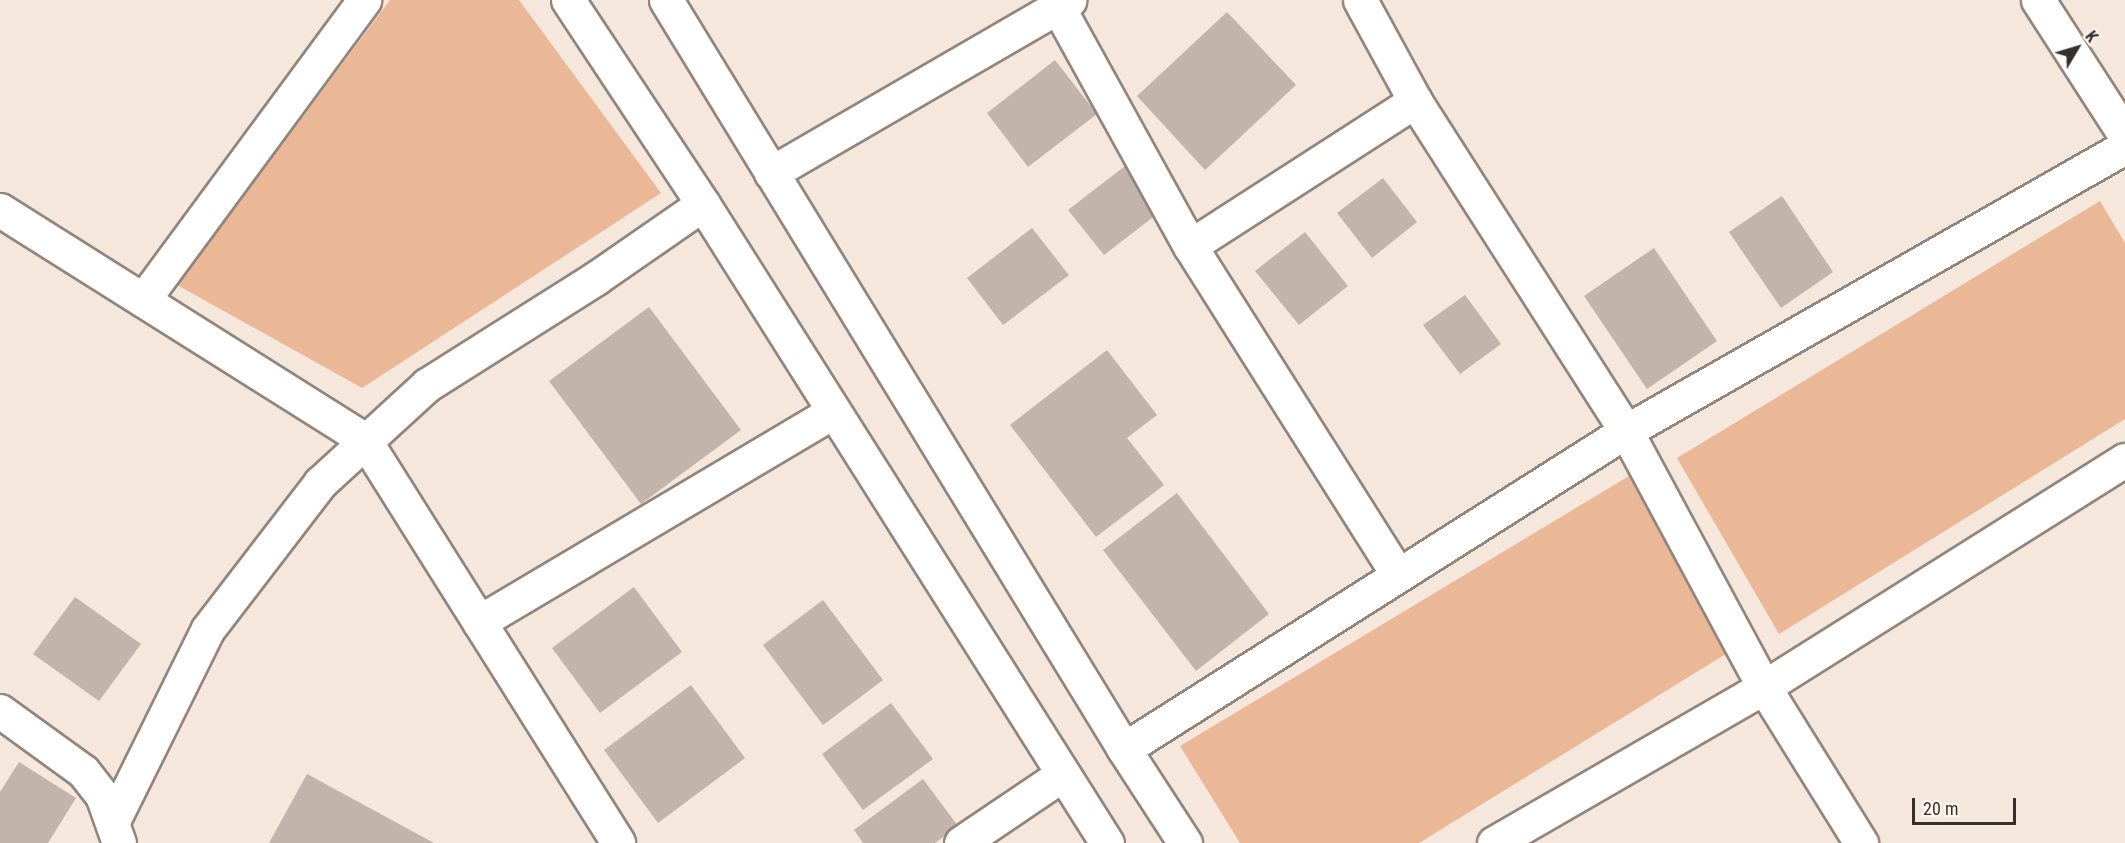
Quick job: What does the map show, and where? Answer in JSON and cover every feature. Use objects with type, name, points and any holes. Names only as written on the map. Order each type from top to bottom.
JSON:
[{"type":"street","points":[[143,300],[364,0]]},
{"type":"street","points":[[568,0],[703,204],[1107,843]]},
{"type":"street","points":[[666,0],[1124,749],[1185,843]]},
{"type":"street","points":[[1360,0],[1415,101],[1626,431],[1764,687],[1861,843]]},
{"type":"street","points":[[2038,0],[2125,135]]},
{"type":"street","points":[[771,173],[1064,3],[1190,246],[1398,575]]},
{"type":"street","points":[[1190,246],[1415,101]]},
{"type":"street","points":[[1124,749],[1626,431],[2125,147]]},
{"type":"street","points":[[116,832],[208,629],[320,483],[364,439],[427,385],[596,278],[703,204]]},
{"type":"street","points":[[0,210],[364,439],[618,843]]},
{"type":"street","points":[[479,622],[833,412]]},
{"type":"street","points":[[1494,843],[1764,687],[2125,460]]},
{"type":"street","points":[[0,711],[83,771],[102,795],[116,832]]},
{"type":"street","points":[[961,843],[1063,774]]},
{"type":"shaded area","points":[[390,0],[519,0],[661,193],[362,388],[177,285]]},
{"type":"shaded area","points":[[2100,201],[2125,243],[2125,419],[1779,634],[1677,458]]},
{"type":"shaded area","points":[[1634,473],[1729,652],[1419,843],[1240,843],[1180,746]]},
{"type":"building","points":[[1227,12],[1296,85],[1205,170],[1137,96]]},
{"type":"building","points":[[1055,60],[1097,114],[1028,167],[987,113]]},
{"type":"building","points":[[1125,166],[1161,211],[1104,255],[1068,210]]},
{"type":"building","points":[[1383,178],[1417,222],[1372,258],[1337,213]]},
{"type":"building","points":[[1782,196],[1833,272],[1781,308],[1729,232]]},
{"type":"building","points":[[1032,228],[1069,275],[1003,325],[967,278]]},
{"type":"building","points":[[1305,232],[1348,286],[1299,325],[1255,271]]},
{"type":"building","points":[[1654,248],[1717,341],[1647,389],[1584,296]]},
{"type":"building","points":[[1465,295],[1501,344],[1460,374],[1423,325]]},
{"type":"building","points":[[649,307],[741,430],[641,504],[549,381]]},
{"type":"building","points":[[1107,350],[1157,415],[1127,438],[1164,485],[1096,537],[1010,425]]},
{"type":"building","points":[[1177,493],[1269,614],[1196,671],[1103,550]]},
{"type":"building","points":[[634,587],[682,652],[600,713],[552,648]]},
{"type":"building","points":[[75,597],[141,644],[99,701],[33,654]]},
{"type":"building","points":[[823,600],[883,680],[823,725],[763,645]]},
{"type":"building","points":[[691,685],[745,758],[658,823],[604,750]]},
{"type":"building","points":[[891,703],[933,759],[863,810],[822,754]]},
{"type":"building","points":[[19,762],[76,798],[48,843],[0,843],[0,792]]},
{"type":"building","points":[[307,774],[434,843],[269,843]]},
{"type":"building","points":[[923,779],[958,826],[935,843],[863,843],[854,830]]}]
